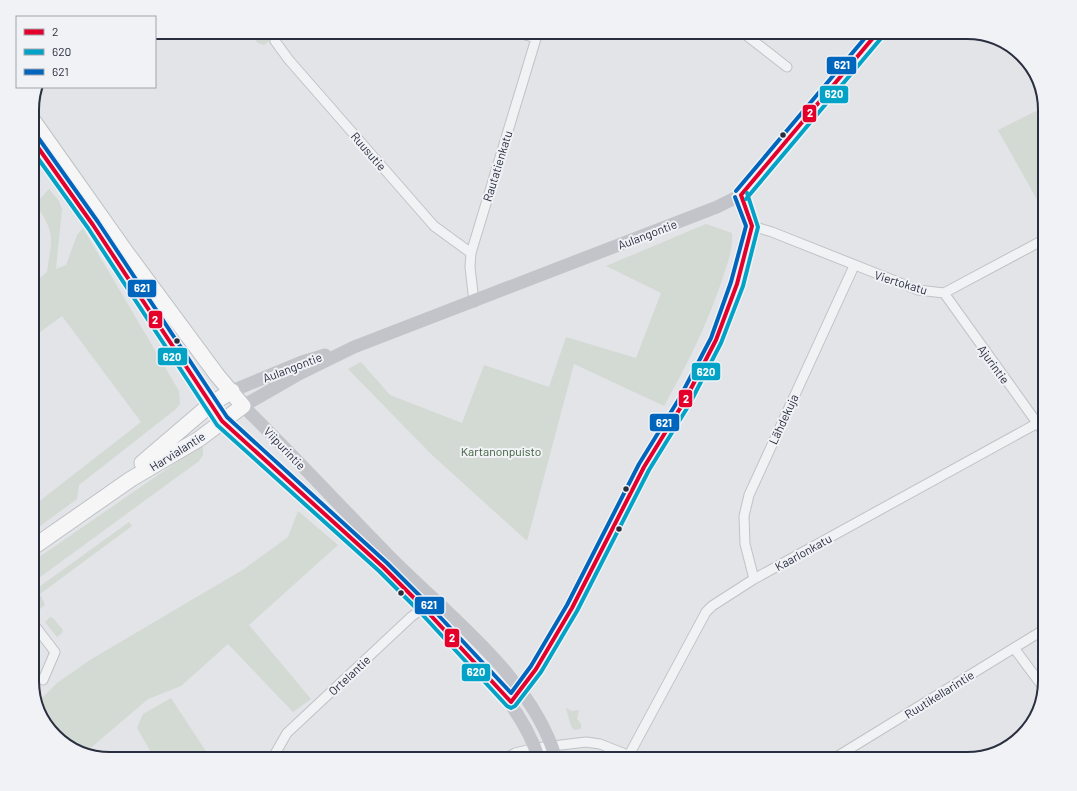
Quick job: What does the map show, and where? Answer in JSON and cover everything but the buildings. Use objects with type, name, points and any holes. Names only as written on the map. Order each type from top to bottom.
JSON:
[{"type":"main road","name":"Aulangontie","points":[[243,406],[297,375],[354,348],[717,207],[741,195],[872,39]]},
{"type":"main road","name":"Viipurintie","points":[[39,130],[222,421],[383,567],[423,607],[511,702],[536,752]]},
{"type":"main road","name":"Viipurintie","points":[[39,148],[243,406],[386,553],[435,599],[496,662],[520,690],[537,716],[554,752]]},
{"type":"main road","name":"Aulangontie","points":[[232,391],[302,362],[354,348]]},
{"type":"main road","name":"Harvialantie","points":[[109,494],[129,474],[211,404],[232,391]]},
{"type":"main road","name":"Harvialantie","points":[[39,543],[109,494],[160,461],[199,439],[243,406]]},
{"type":"street","name":"Ruusutie","points":[[278,39],[288,60],[434,226],[471,253]]},
{"type":"street","name":"Rautatienkatu","points":[[474,302],[470,267],[471,253],[536,39]]},
{"type":"street","points":[[751,39],[787,66]]},
{"type":"street","points":[[511,702],[536,669],[572,608],[644,467],[684,402],[716,340],[737,284],[752,226],[741,195]]},
{"type":"street","name":"Viertokatu","points":[[752,226],[772,232],[854,266],[918,290],[944,293],[1038,243]]},
{"type":"street","name":"Lähdekuja","points":[[754,579],[745,544],[744,516],[749,495],[854,266]]},
{"type":"street","name":"Ajurintie","points":[[944,293],[1038,417]]},
{"type":"street","name":"Kaarlonkatu","points":[[631,752],[706,612],[712,606],[754,579],[1038,423]]},
{"type":"street","name":"Ortelantie","points":[[276,752],[287,733],[423,607],[435,599]]},
{"type":"street","points":[[39,631],[55,652],[43,680]]},
{"type":"street","name":"Ruutikellarintie","points":[[844,752],[1038,633]]},
{"type":"street","points":[[1014,648],[1038,680]]},
{"type":"street","points":[[539,752],[552,746],[586,742],[600,744],[621,752]]},
{"type":"green space","points":[[254,39],[269,39],[264,45],[258,43]]},
{"type":"green space","points":[[1038,110],[1038,201],[998,130]]},
{"type":"green space","points":[[49,189],[59,201],[62,209],[56,269],[66,265],[77,235],[83,228],[179,391],[180,404],[176,409],[79,485],[77,499],[39,527],[39,502],[141,422],[62,316],[39,333],[39,281],[47,272],[51,236],[46,222],[39,210],[39,200]]},
{"type":"green space","name":"Kartanonpuisto","points":[[706,224],[732,233],[730,255],[704,327],[664,406],[574,364],[527,541],[431,454],[348,369],[361,362],[390,395],[462,423],[484,365],[549,387],[566,337],[636,358],[661,293],[606,266]]},
{"type":"green space","points":[[203,444],[203,455],[199,461],[39,578],[39,557]]},
{"type":"green space","points":[[298,511],[338,545],[249,625],[311,699],[293,712],[228,644],[181,686],[148,699],[90,749],[83,747],[67,737],[54,724],[46,712],[41,699],[57,683],[90,660],[244,569],[288,537]]},
{"type":"green space","points":[[129,522],[132,526],[40,594],[45,605],[40,609],[39,587]]},
{"type":"green space","points":[[50,617],[53,618],[63,630],[57,637],[45,622]]},
{"type":"green space","points":[[171,698],[206,752],[151,752],[137,728],[143,714]]},
{"type":"green space","points":[[566,708],[572,711],[579,710],[577,719],[581,724],[581,729],[574,730],[571,726]]},
{"type":"transit line","name":"621","points":[[736,191],[864,39]]},
{"type":"transit line","name":"2","points":[[741,195],[872,39]]},
{"type":"transit line","name":"620","points":[[746,199],[880,39]]},
{"type":"transit line","name":"621","points":[[39,139],[98,222],[227,417],[387,563],[427,603],[511,693],[531,666],[567,605],[639,464],[679,399],[711,338],[731,282],[746,226],[735,197]]},
{"type":"transit line","name":"2","points":[[39,149],[93,225],[222,421],[383,567],[423,607],[511,702],[536,669],[572,608],[644,467],[684,402],[716,340],[737,284],[752,226],[741,195]]},
{"type":"transit line","name":"620","points":[[39,160],[88,228],[217,425],[379,571],[419,611],[507,706],[511,708],[515,706],[541,672],[577,611],[649,470],[689,405],[721,343],[743,286],[758,227],[747,193]]}]
